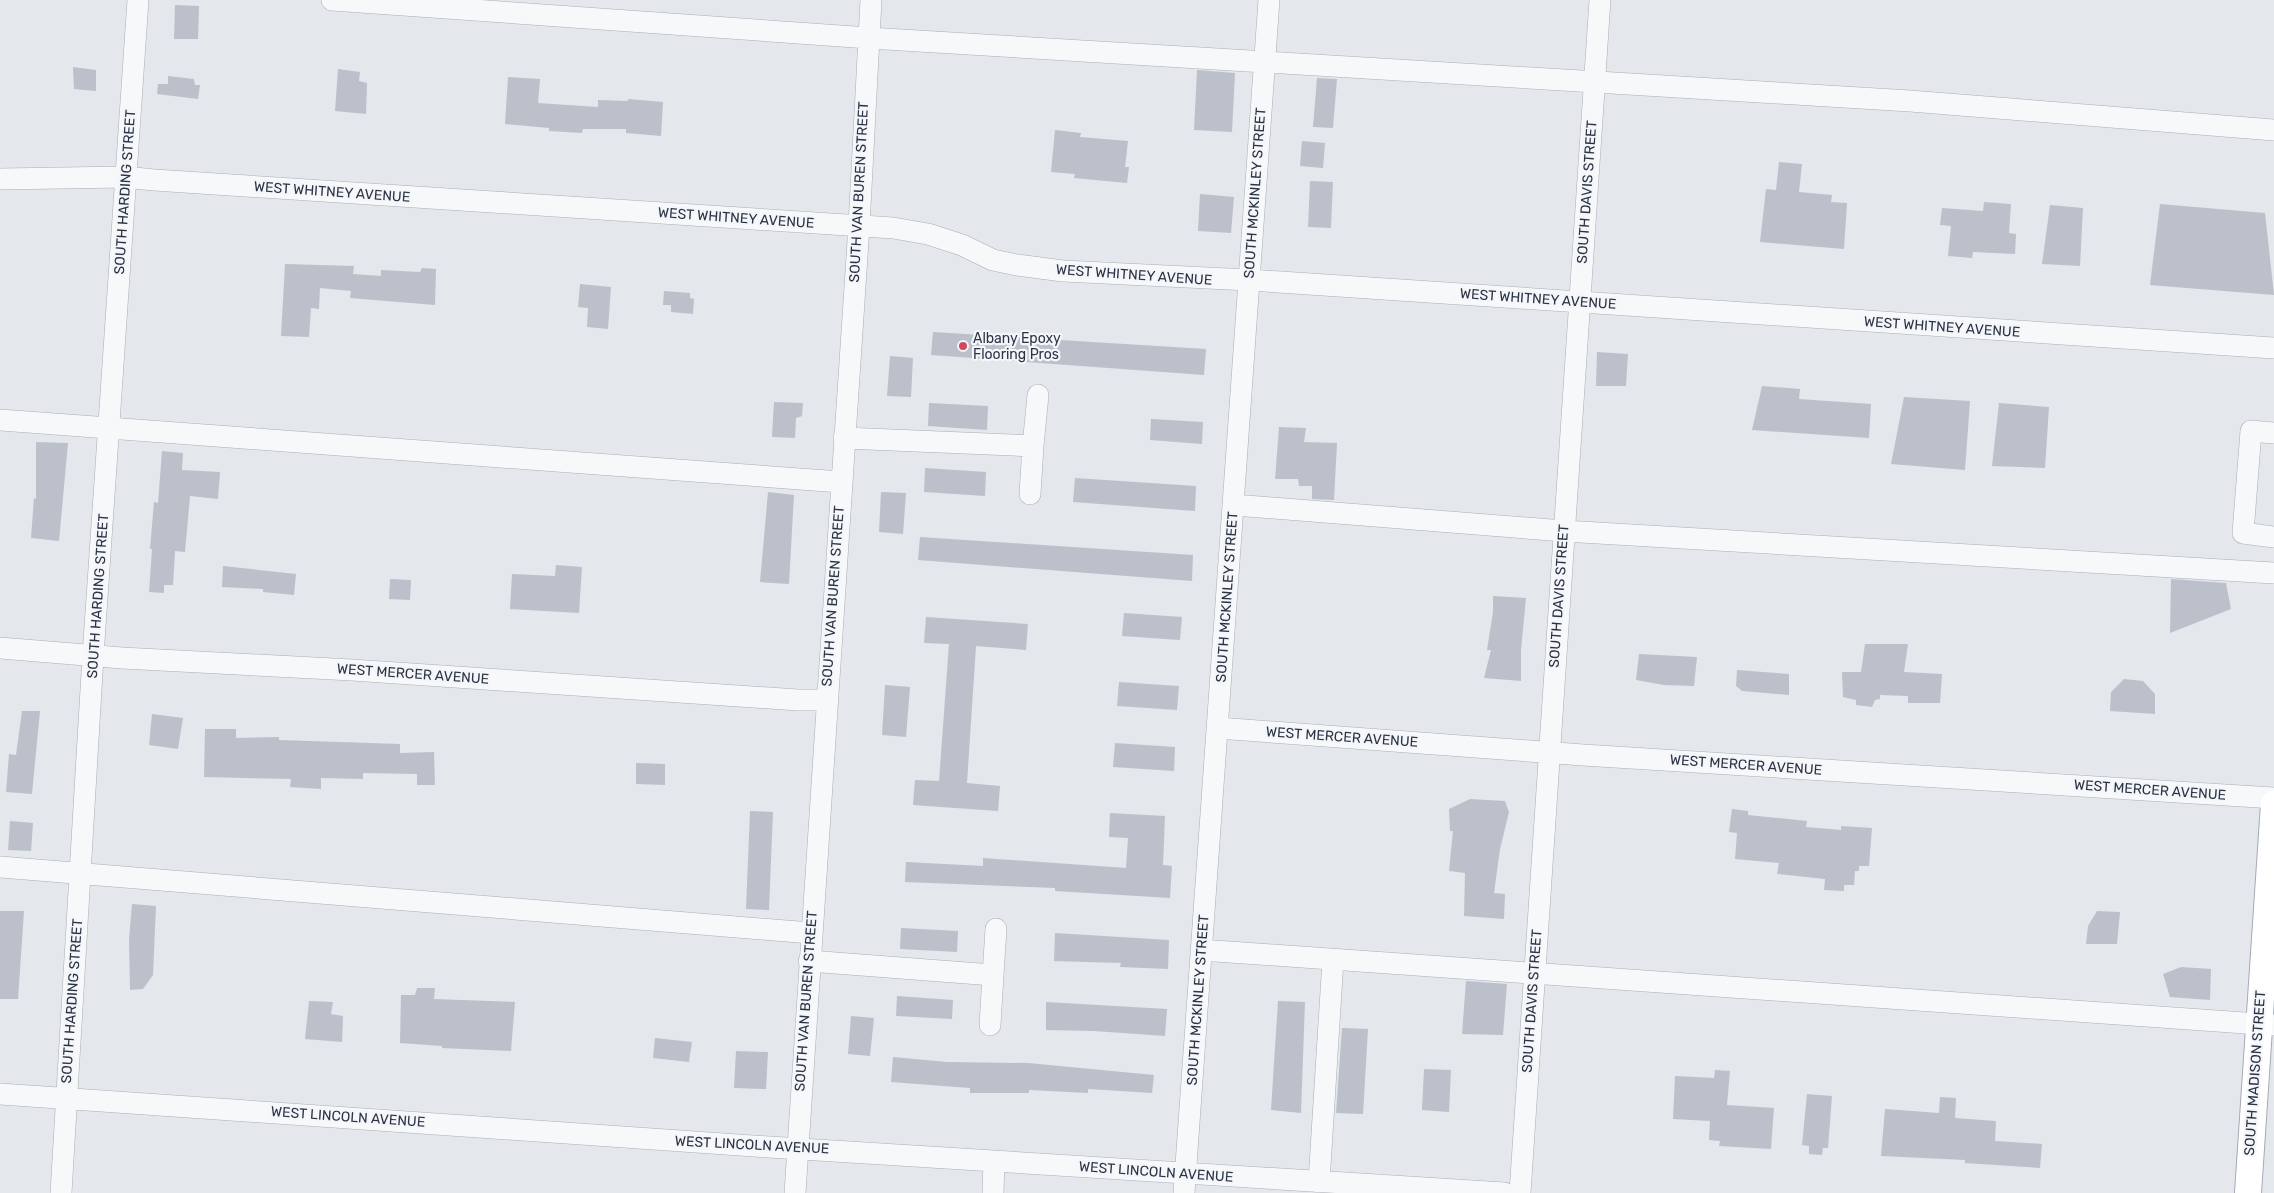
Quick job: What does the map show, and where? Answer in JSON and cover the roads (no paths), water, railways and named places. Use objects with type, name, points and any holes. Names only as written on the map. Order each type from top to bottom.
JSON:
[{"type":"main road","name":"SOUTH MADISON STREET","points":[[2248,1193],[2266,1025],[2274,804]]},
{"type":"street","name":"SOUTH HARDING STREET","points":[[61,1193],[65,1098],[70,1064],[93,656],[138,0]]},
{"type":"street","points":[[332,0],[869,38],[1910,101],[2274,130]]},
{"type":"street","name":"SOUTH VAN BUREN STREET","points":[[794,1193],[859,226],[871,0]]},
{"type":"street","name":"SOUTH MCKINLEY STREET","points":[[1185,1184],[1269,0]]},
{"type":"street","name":"SOUTH DAVIS STREET","points":[[1520,1193],[1600,0]]},
{"type":"street","name":"WEST WHITNEY AVENUE","points":[[0,179],[126,177],[893,228],[928,234],[962,245],[993,260],[1017,266],[1063,271],[1249,280],[2274,348]]},
{"type":"street","points":[[1030,494],[1038,395]]},
{"type":"street","points":[[0,420],[841,482]]},
{"type":"street","points":[[2274,433],[2251,431],[2243,533],[2274,537]]},
{"type":"street","points":[[844,438],[1034,446]]},
{"type":"street","points":[[1234,506],[1564,532],[2274,573]]},
{"type":"street","name":"WEST MERCER AVENUE","points":[[0,648],[93,656],[362,670],[798,700],[826,700]]},
{"type":"street","name":"WEST MERCER AVENUE","points":[[1218,728],[1549,752],[2274,798]]},
{"type":"street","points":[[0,867],[80,872],[811,933]]},
{"type":"street","points":[[990,1025],[996,929]]},
{"type":"street","points":[[1202,950],[2266,1025]]},
{"type":"street","points":[[1319,1182],[1333,960]]},
{"type":"street","points":[[809,961],[993,975]]},
{"type":"street","name":"WEST LINCOLN AVENUE","points":[[0,1094],[994,1161],[1185,1184],[1319,1182],[1504,1193]]},
{"type":"street","points":[[992,1193],[994,1161]]},
{"type":"place","name":"Albany Epoxy Flooring Pros","points":[[963,346]]}]
